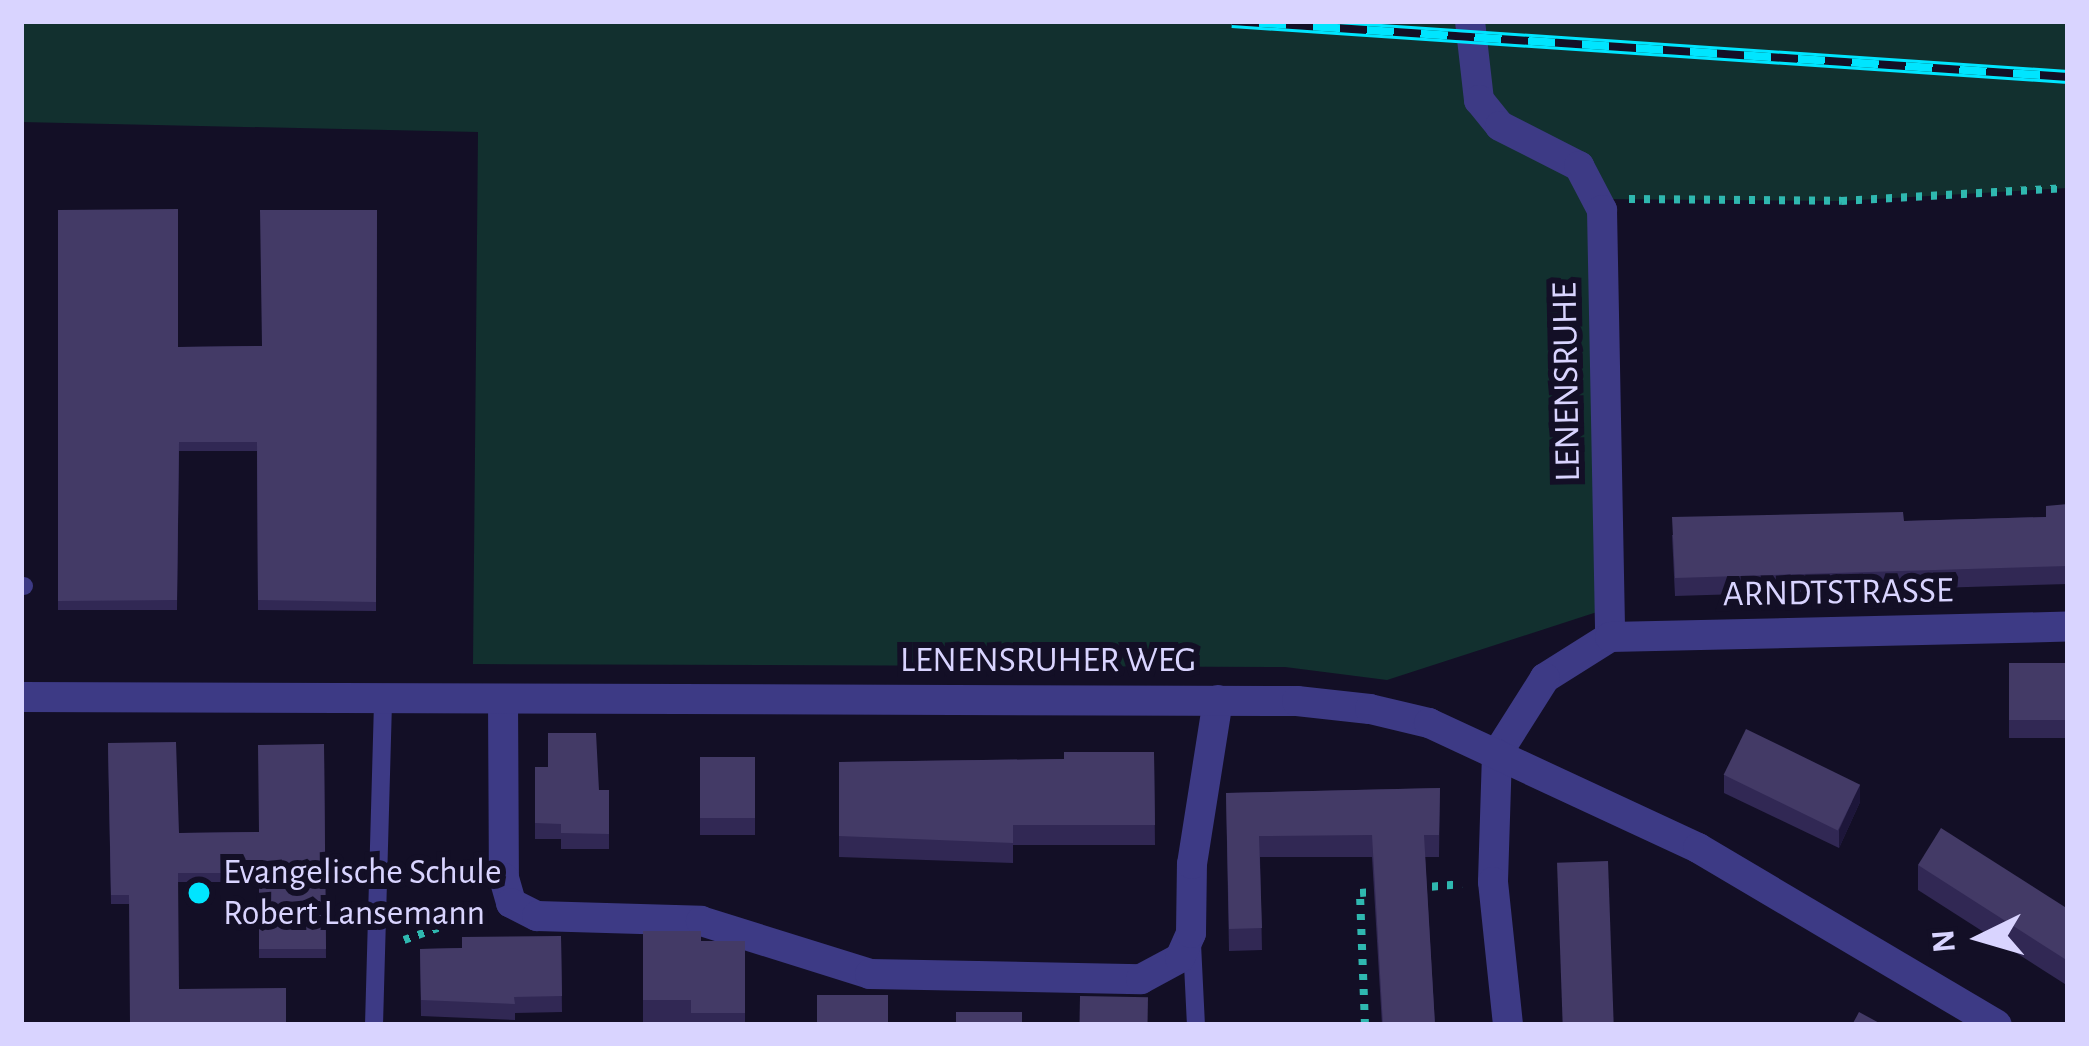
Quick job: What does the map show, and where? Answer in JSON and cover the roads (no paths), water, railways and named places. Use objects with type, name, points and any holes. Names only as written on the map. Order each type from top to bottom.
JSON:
[{"type":"street","name":"LENENSRUHE","points":[[1470,21],[1480,100],[1500,126],[1579,166],[1597,198],[1610,637]]},
{"type":"street","name":"ARNDTSTRASSE","points":[[1610,637],[2068,627]]},
{"type":"street","points":[[1508,1025],[1493,882],[1497,754],[1545,678],[1610,637]]},
{"type":"street","name":"LENENSRUHER WEG","points":[[21,697],[1218,700],[1370,709],[1430,723],[1698,848],[1997,1025]]},
{"type":"street","points":[[503,698],[511,903],[556,918],[701,921],[830,964],[940,978],[1141,980],[1180,958],[1191,933],[1192,864],[1218,700]]},
{"type":"lane","points":[[374,1025],[380,948],[374,838],[383,698]]},
{"type":"lane","points":[[1191,933],[1196,1025]]},
{"type":"railway","points":[[1232,21],[2068,77]]},
{"type":"place","name":"Evangelische Schule Robert Lansemann","points":[[199,893]]}]
